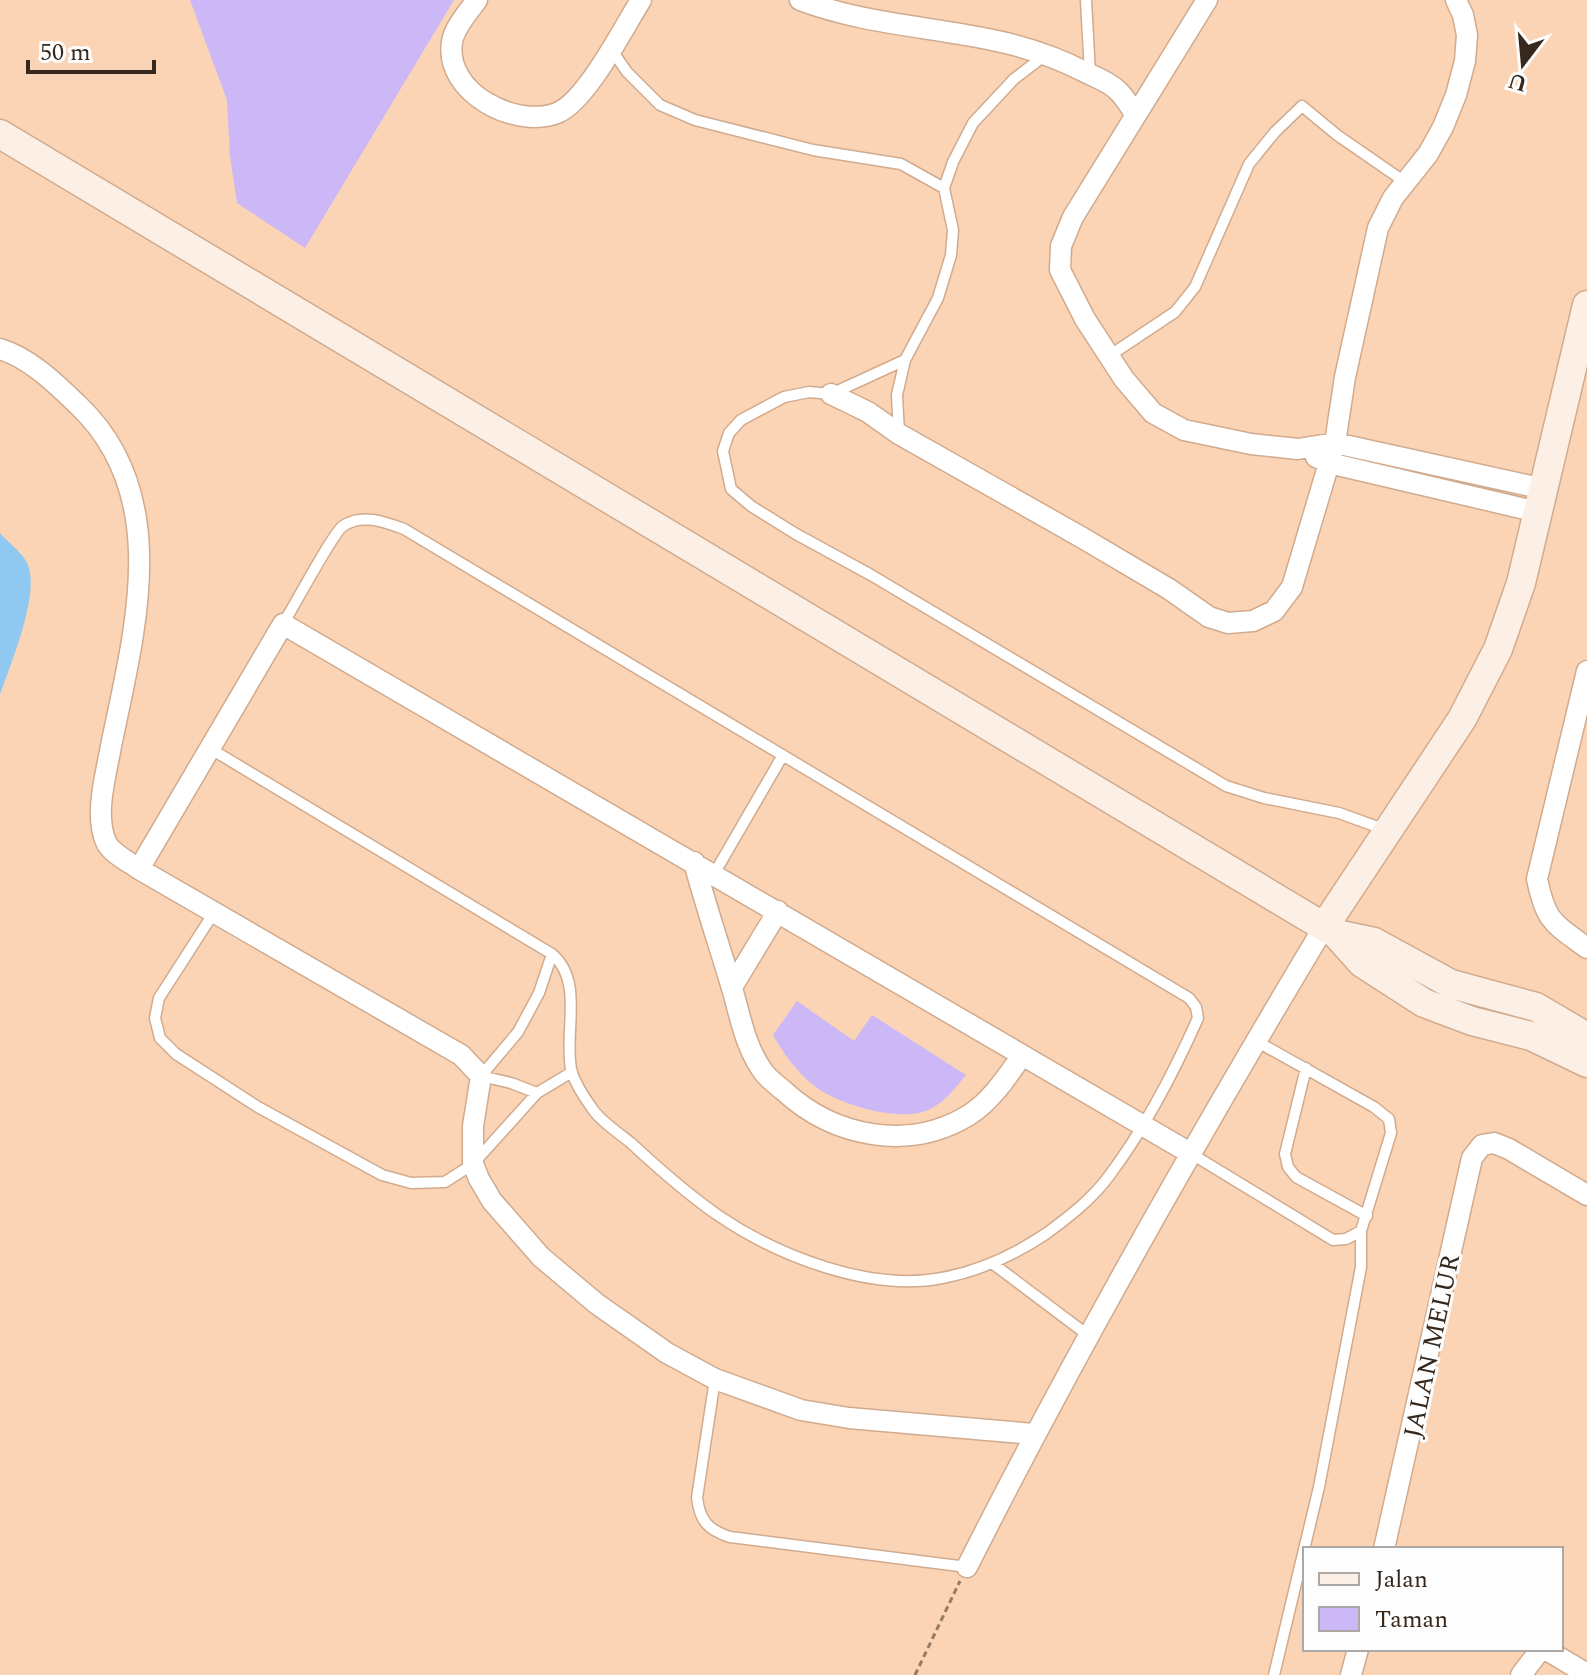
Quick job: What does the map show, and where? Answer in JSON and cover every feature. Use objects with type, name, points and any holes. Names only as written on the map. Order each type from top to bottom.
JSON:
[{"type":"street","points":[[477,0],[452,39],[451,60],[458,77],[478,99],[499,109],[532,116],[558,113],[578,96],[641,0]]},
{"type":"street","points":[[800,0],[820,8],[889,23],[999,39],[1046,55],[1116,89],[1136,115]]},
{"type":"street","points":[[1207,0],[1073,217],[1061,246],[1060,270],[1085,319],[1124,379],[1153,413],[1184,430],[1251,444],[1332,453],[1541,501]]},
{"type":"street","points":[[831,394],[868,412],[899,434],[1081,537],[1169,589],[1209,617],[1228,623],[1253,621],[1274,611],[1292,587],[1332,453],[1345,377],[1378,228],[1393,198],[1428,154],[1456,95],[1465,61],[1467,35],[1456,0]]},
{"type":"street","points":[[0,134],[1330,931],[1362,963],[1424,1003],[1472,1021],[1531,1036],[1587,1063]]},
{"type":"street","points":[[967,1567],[1034,1434],[1190,1153],[1256,1041],[1330,931],[1389,831],[1462,719],[1491,663],[1521,583],[1587,305]]},
{"type":"street","points":[[0,349],[49,378],[88,415],[111,445],[124,471],[134,503],[139,529],[140,574],[125,676],[103,786],[102,827],[107,846],[213,914],[461,1055],[481,1076],[473,1126],[473,1164],[492,1201],[541,1257],[597,1304],[667,1353],[715,1379],[801,1410],[849,1418],[1034,1434]]},
{"type":"street","points":[[139,869],[283,624],[1190,1153]]},
{"type":"street","points":[[1587,671],[1537,879],[1543,906],[1556,925],[1587,948]]},
{"type":"street","points":[[694,862],[732,987],[741,1029],[762,1071],[799,1105],[847,1130],[889,1137],[937,1131],[970,1115],[998,1089],[1021,1057]]},
{"type":"street","points":[[732,987],[778,911]]},
{"type":"street","points":[[1330,931],[1374,942],[1451,984],[1536,1007],[1587,1037]]},
{"type":"street","name":"JALAN MELUR","points":[[1384,1547],[1472,1158],[1482,1145],[1494,1143],[1587,1195]]},
{"type":"street","points":[[1351,1675],[1357,1651]]},
{"type":"street","points":[[1521,1675],[1541,1651]]},
{"type":"street","points":[[1547,1651],[1587,1674]]},
{"type":"lane","points":[[1086,0],[1090,75]]},
{"type":"lane","points":[[611,49],[627,72],[660,105],[695,120],[813,150],[901,164],[944,188]]},
{"type":"lane","points":[[899,434],[897,395],[905,360],[938,298],[951,255],[953,230],[944,188],[953,162],[973,123],[1014,79],[1046,55]]},
{"type":"lane","points":[[1109,356],[1175,312],[1195,287],[1249,164],[1302,106],[1337,135],[1405,182]]},
{"type":"lane","points":[[905,360],[831,394],[809,392],[784,397],[741,420],[729,433],[723,451],[731,489],[751,506],[796,534],[871,575],[1226,786],[1264,798],[1339,813],[1389,831]]},
{"type":"lane","points":[[211,749],[561,961],[568,976],[571,995],[568,1037],[572,1072],[596,1113],[693,1198],[726,1220],[781,1252],[836,1269],[891,1281],[941,1278],[992,1263],[1032,1242],[1077,1211],[1108,1178],[1141,1127],[1198,1018],[1196,1007],[1189,998],[404,529],[381,520],[362,519],[342,527],[283,624]]},
{"type":"lane","points":[[714,874],[783,755]]},
{"type":"lane","points":[[213,914],[159,998],[155,1018],[160,1038],[176,1054],[258,1107],[382,1175],[411,1183],[445,1182],[473,1164],[537,1093],[572,1072]]},
{"type":"lane","points":[[537,1093],[481,1076],[518,1032],[539,993],[552,954]]},
{"type":"lane","points":[[1256,1041],[1374,1107],[1389,1119],[1391,1133],[1361,1231],[1361,1267],[1305,1547]]},
{"type":"lane","points":[[1306,1068],[1285,1154],[1288,1167],[1296,1177],[1367,1216]]},
{"type":"lane","points":[[1190,1153],[1333,1240],[1346,1239],[1361,1231]]},
{"type":"lane","points":[[992,1263],[1089,1336]]},
{"type":"lane","points":[[715,1379],[697,1498],[699,1514],[715,1532],[730,1537],[967,1567]]},
{"type":"lane","points":[[1274,1675],[1303,1554]]},
{"type":"path","points":[[915,1675],[967,1567]]},
{"type":"green space","points":[[190,0],[454,0],[305,248],[237,203],[230,156],[227,100]]},
{"type":"green space","points":[[797,1001],[854,1041],[872,1015],[966,1075],[941,1102],[918,1113],[869,1110],[836,1098],[800,1073],[773,1035]]},
{"type":"water","points":[[0,533],[26,561],[31,590],[23,627],[0,695]]}]
